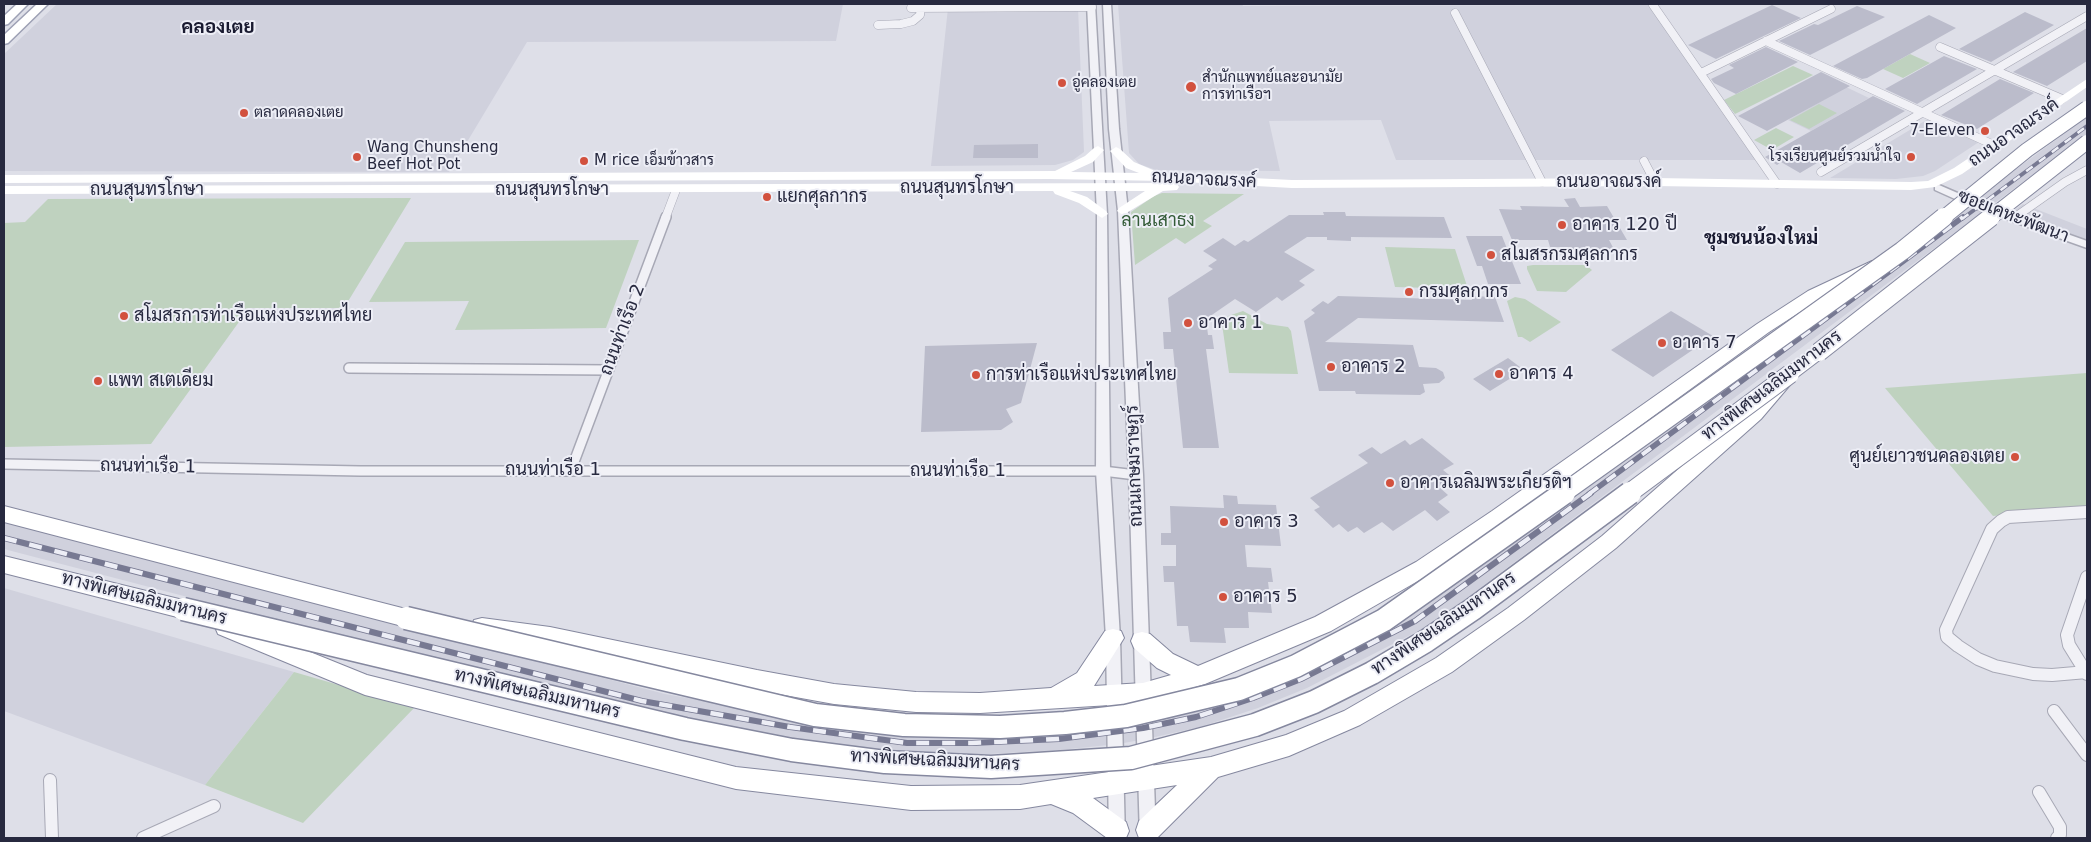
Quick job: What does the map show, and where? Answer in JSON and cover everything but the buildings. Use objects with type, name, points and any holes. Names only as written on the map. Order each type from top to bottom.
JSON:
[{"type":"highway","name":"ทางพิเศษเฉลิมมหานคร","points":[[4,514],[498,642],[816,715],[904,726],[1000,727],[1065,723],[1126,716],[1239,689],[1296,666],[1384,620],[1902,251],[2028,150],[2087,108]]},
{"type":"highway","name":"ทางพิเศษเฉลิมมหานคร","points":[[4,564],[183,609],[685,729],[792,750],[885,762],[991,767],[1131,758],[1255,725],[1314,702],[1372,673],[1426,641],[1473,609],[1790,374],[2087,142]]},
{"type":"highway","points":[[406,618],[550,636],[757,680],[834,694],[916,702],[980,703],[1143,693],[1197,677],[1323,624],[1423,568],[1499,517],[1763,328],[1814,295],[1902,251]]},
{"type":"highway","points":[[183,609],[365,685],[736,778],[912,798],[1020,797],[1116,784],[1211,768],[1289,745],[1345,721],[1444,665],[1516,614],[1609,542],[1754,414],[1790,374]]},
{"type":"highway","points":[[1054,699],[1085,680],[1113,638]]},
{"type":"highway","points":[[1142,641],[1165,661],[1197,677]]},
{"type":"highway","points":[[1148,834],[1211,768]]},
{"type":"highway","points":[[1052,793],[1082,805],[1102,818],[1117,835]]},
{"type":"main road","points":[[4,13],[14,4]]},
{"type":"main road","points":[[4,22],[23,4]]},
{"type":"main road","points":[[4,32],[34,4]]},
{"type":"main road","points":[[4,40],[43,4]]},
{"type":"main road","name":"ถนนอาจณรงค์","points":[[1164,182],[1313,189],[1719,187],[1910,190],[1960,179],[2067,100],[2087,82]]},
{"type":"main road","name":"ถนนอาจณรงค์","points":[[1100,181],[1292,184],[1656,182],[1891,187],[1935,186],[2067,100],[2087,91]]},
{"type":"main road","points":[[1055,175],[1089,159],[1098,150]]},
{"type":"main road","points":[[1116,150],[1123,160],[1164,182]]},
{"type":"main road","name":"ถนนสุนทรโกษา","points":[[4,179],[1055,175],[1100,181]]},
{"type":"main road","points":[[4,184],[262,184],[323,178]]},
{"type":"main road","name":"ถนนสุนทรโกษา","points":[[4,190],[676,190],[1046,187],[1100,181]]},
{"type":"main road","points":[[1123,211],[1164,182]]},
{"type":"main road","points":[[1046,187],[1083,200],[1102,214]]},
{"type":"street","name":"ถนนเกษมราษฎร์","points":[[1107,4],[1116,150],[1123,211],[1136,475],[1148,834]]},
{"type":"street","name":"ถนนเกษมราษฎร์","points":[[1092,5],[1102,214],[1103,471],[1113,638],[1117,835]]},
{"type":"street","points":[[911,8],[1092,5]]},
{"type":"street","points":[[1653,5],[1778,184]]},
{"type":"street","points":[[878,25],[901,24],[913,21],[920,15],[921,8]]},
{"type":"street","points":[[1700,73],[1831,9]]},
{"type":"street","points":[[1455,13],[1542,182]]},
{"type":"street","points":[[1822,172],[2087,16]]},
{"type":"street","points":[[1766,41],[1996,146]]},
{"type":"street","points":[[1940,47],[2067,100]]},
{"type":"street","points":[[1094,57],[1110,57]]},
{"type":"street","points":[[1644,161],[1656,182]]},
{"type":"street","points":[[2014,218],[2065,182],[2087,170]]},
{"type":"street","name":"ซอยเคหะพัฒนา","points":[[1935,186],[1979,206],[2087,245]]},
{"type":"street","name":"ถนนท่าเรือ 2","points":[[571,470],[676,190]]},
{"type":"street","points":[[349,368],[608,370]]},
{"type":"street","name":"ถนนท่าเรือ 1","points":[[4,464],[360,471],[1103,471],[1136,475]]},
{"type":"street","points":[[2087,512],[2008,517],[1992,529],[1946,630],[1947,637],[1978,659],[1995,666],[2033,674],[2052,675],[2087,672],[2069,645],[2067,635],[2087,577]]},
{"type":"street","points":[[2054,711],[2087,755]]},
{"type":"street","points":[[50,780],[52,838]]},
{"type":"street","points":[[2039,792],[2060,827],[2060,835],[2057,838]]},
{"type":"street","points":[[143,838],[214,806]]},
{"type":"shaded area","name":"ตลาดคลองเตย","points":[[57,4],[843,4],[836,41],[527,42],[449,172],[4,171],[4,54]]},
{"type":"shaded area","points":[[1118,4],[1242,4],[1243,6],[1650,5],[1757,160],[1396,160],[1381,120],[1269,121],[1280,171],[1156,170],[1139,164],[1129,153]]},
{"type":"shaded area","points":[[1078,7],[1084,152],[1073,160],[1055,165],[931,166],[948,8]]},
{"type":"shaded area","points":[[1846,87],[1869,98],[1811,131],[1788,120]]},
{"type":"shaded area","points":[[2087,117],[2087,134],[1452,609],[1422,629],[1307,688],[1258,708],[1200,727],[1146,739],[1060,750],[971,755],[905,754],[786,738],[655,715],[505,680],[4,549],[4,522],[665,694],[794,717],[1015,732],[1294,670],[1996,184]]},
{"type":"shaded area","name":"โรงเรียนศูนย์รวมน้ำใจ","points":[[1928,119],[1979,142],[1935,171],[1923,176],[1896,179],[1830,178]]},
{"type":"shaded area","points":[[2023,204],[2087,229],[2087,246],[2005,217]]},
{"type":"shaded area","points":[[4,588],[294,672],[205,785],[4,711]]},
{"type":"green space","points":[[1910,54],[1930,63],[1903,78],[1883,69]]},
{"type":"green space","points":[[1793,66],[1813,75],[1735,114],[1724,100]]},
{"type":"green space","points":[[1819,104],[1837,113],[1809,129],[1790,120]]},
{"type":"green space","points":[[1776,128],[1794,137],[1772,150],[1754,140]]},
{"type":"green space","name":"ลานเสาธง","points":[[1162,193],[1244,194],[1203,221],[1212,226],[1185,244],[1176,238],[1135,265],[1131,212],[1154,196]]},
{"type":"green space","name":"สโมสรการท่าเรือแห่งประเทศไทย","points":[[411,198],[344,308],[249,308],[151,444],[4,447],[4,223],[25,222],[48,199]]},
{"type":"green space","points":[[639,240],[606,328],[455,330],[469,301],[369,302],[405,242]]},
{"type":"green space","points":[[1385,247],[1455,249],[1468,289],[1395,287]]},
{"type":"green space","points":[[1586,265],[1592,270],[1566,292],[1537,291],[1527,269],[1527,266]]},
{"type":"green space","points":[[1515,297],[1525,299],[1561,322],[1530,342],[1522,337],[1518,337],[1507,301]]},
{"type":"green space","points":[[1243,311],[1267,324],[1288,327],[1291,331],[1298,374],[1229,373],[1222,324],[1228,316]]},
{"type":"green space","name":"ศูนย์เยาวชนคลองเตย","points":[[2087,373],[2087,507],[1993,516],[1885,388]]},
{"type":"green space","points":[[294,672],[415,707],[303,823],[205,785]]},
{"type":"railway","points":[[1962,219],[2087,126]]},
{"type":"railway","points":[[1589,494],[1963,217]]},
{"type":"railway","points":[[4,538],[642,701],[790,727],[907,743],[972,743],[1059,739],[1143,728],[1196,717],[1253,698],[1301,679],[1415,621],[1591,493]]},
{"type":"place","name":"อู่คลองเตย","points":[[1062,83]]},
{"type":"place","name":"สำนักแพทย์และอนามัย การท่าเรือฯ","points":[[1191,87]]},
{"type":"place","name":"ตลาดคลองเตย","points":[[244,113]]},
{"type":"place","name":"7-Eleven","points":[[1985,131]]},
{"type":"place","name":"Wang Chunsheng Beef Hot Pot","points":[[357,157]]},
{"type":"place","name":"โรงเรียนศูนย์รวมน้ำใจ","points":[[1911,157]]},
{"type":"place","name":"M rice เอ็มข้าวสาร","points":[[584,161]]},
{"type":"place","name":"แยกศุลกากร","points":[[767,197]]},
{"type":"place","name":"อาคาร 120 ปี","points":[[1562,225]]},
{"type":"place","name":"สโมสรกรมศุลกากร","points":[[1491,255]]},
{"type":"place","name":"กรมศุลกากร","points":[[1409,292]]},
{"type":"place","name":"สโมสรการท่าเรือแห่งประเทศไทย","points":[[124,316]]},
{"type":"place","name":"อาคาร 1","points":[[1188,323]]},
{"type":"place","name":"อาคาร 7","points":[[1662,343]]},
{"type":"place","name":"อาคาร 2","points":[[1331,367]]},
{"type":"place","name":"อาคาร 4","points":[[1499,374]]},
{"type":"place","name":"การท่าเรือแห่งประเทศไทย","points":[[976,375]]},
{"type":"place","name":"แพท สเตเดียม","points":[[98,381]]},
{"type":"place","name":"ศูนย์เยาวชนคลองเตย","points":[[2015,457]]},
{"type":"place","name":"อาคารเฉลิมพระเกียรติฯ","points":[[1390,483]]},
{"type":"place","name":"อาคาร 3","points":[[1224,522]]},
{"type":"place","name":"อาคาร 5","points":[[1223,597]]},
{"type":"district","name":"คลองเตย","points":[[218,28]]},
{"type":"district","name":"ชุมชนน้องใหม่","points":[[1761,239]]}]
